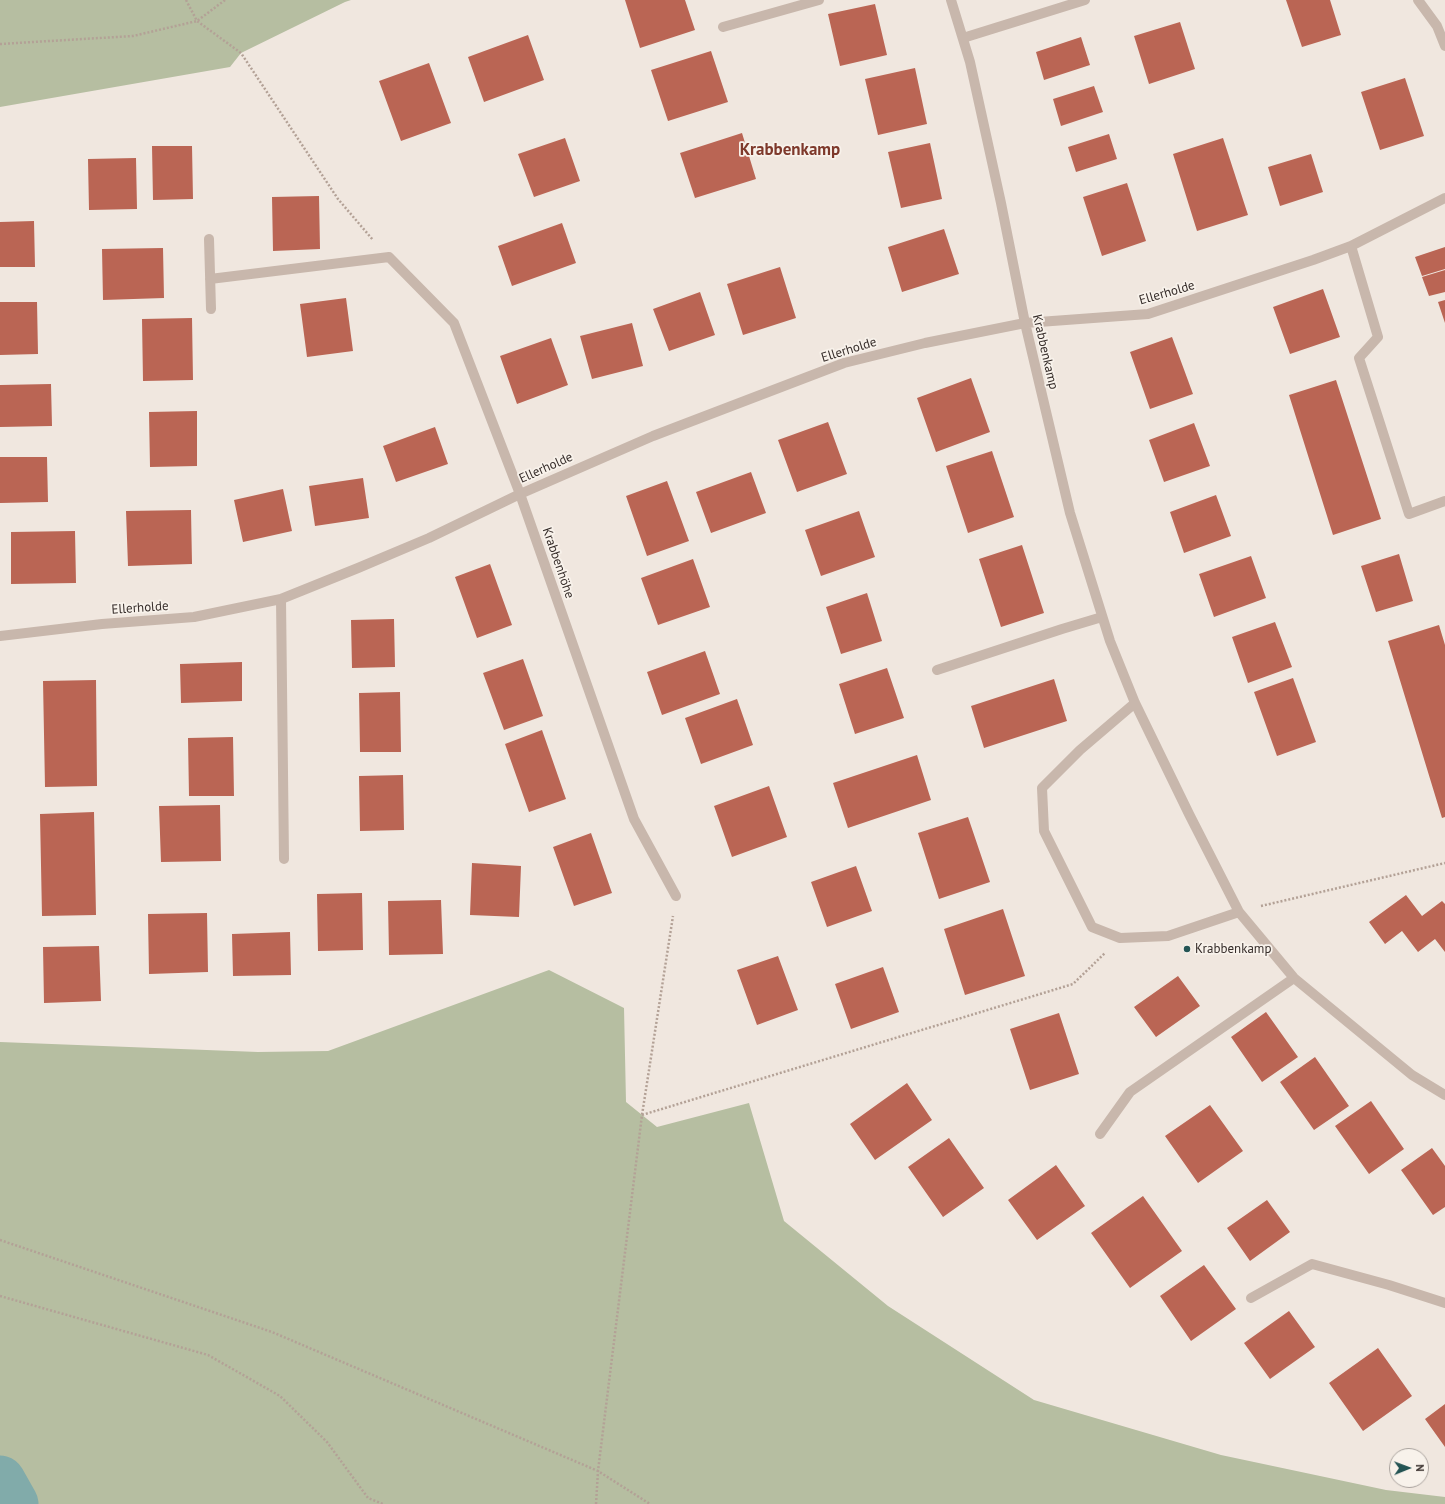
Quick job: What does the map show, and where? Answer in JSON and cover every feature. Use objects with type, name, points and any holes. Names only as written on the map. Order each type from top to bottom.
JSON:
[{"type":"street","points":[[723,27],[819,0]]},
{"type":"street","name":"Krabbenkamp","points":[[951,0],[963,38],[1001,203],[1025,323],[1070,513],[1110,641],[1136,703],[1189,814],[1239,912],[1294,978],[1412,1075],[1445,1095]]},
{"type":"street","points":[[963,38],[1085,0]]},
{"type":"street","points":[[1418,0],[1437,26],[1445,46]]},
{"type":"street","name":"Ellerholde","points":[[0,636],[102,624],[194,617],[281,599],[428,538],[520,494],[653,436],[844,363],[925,343],[1025,323],[1148,314],[1305,263],[1351,246],[1445,198]]},
{"type":"street","points":[[209,239],[211,309]]},
{"type":"street","points":[[1351,246],[1378,337],[1359,358],[1409,514],[1445,501]]},
{"type":"street","points":[[210,279],[389,257]]},
{"type":"street","name":"Krabbenhöhe","points":[[389,257],[454,323],[520,494],[634,819],[676,896]]},
{"type":"street","points":[[281,599],[284,859]]},
{"type":"street","points":[[937,670],[1102,617]]},
{"type":"street","points":[[1136,703],[1080,750],[1042,788],[1044,831],[1092,927],[1120,938],[1168,936],[1239,912]]},
{"type":"street","points":[[1100,1134],[1130,1092],[1294,978]]},
{"type":"street","points":[[1251,1298],[1312,1264],[1389,1285],[1445,1303]]},
{"type":"path","points":[[186,0],[197,22],[241,53],[338,199],[389,257]]},
{"type":"path","points":[[0,44],[133,36],[197,22],[225,0]]},
{"type":"path","points":[[1239,912],[1445,863]]},
{"type":"path","points":[[596,1504],[598,1471],[642,1115],[676,896]]},
{"type":"path","points":[[642,1115],[1073,984],[1120,938]]},
{"type":"path","points":[[0,1240],[272,1332],[598,1471],[650,1504]]},
{"type":"path","points":[[0,1296],[208,1355],[280,1396],[327,1442],[368,1498],[383,1504]]},
{"type":"green space","points":[[0,0],[351,0],[241,53],[230,67],[0,107]]},
{"type":"green space","points":[[549,970],[624,1008],[626,1102],[657,1127],[749,1103],[784,1221],[888,1306],[1034,1400],[1221,1455],[1386,1490],[1445,1497],[1445,1504],[0,1504],[0,1042],[258,1052],[328,1051]]},
{"type":"building","points":[[625,0],[685,0],[695,30],[640,48]]},
{"type":"building","points":[[1286,0],[1330,0],[1341,35],[1302,47]]},
{"type":"building","points":[[875,4],[887,55],[840,66],[828,14]]},
{"type":"building","points":[[1180,22],[1195,69],[1149,84],[1134,36]]},
{"type":"building","points":[[528,35],[544,80],[484,102],[468,57]]},
{"type":"building","points":[[1081,37],[1090,65],[1044,80],[1036,52]]},
{"type":"building","points":[[711,51],[728,102],[668,121],[651,70]]},
{"type":"building","points":[[429,63],[451,123],[401,141],[379,81]]},
{"type":"building","points":[[915,68],[927,124],[878,135],[865,79]]},
{"type":"building","points":[[1405,78],[1424,136],[1380,150],[1361,92]]},
{"type":"building","points":[[1094,86],[1103,112],[1061,126],[1053,99]]},
{"type":"building","points":[[742,133],[756,179],[695,198],[680,153]]},
{"type":"building","points":[[1109,134],[1117,159],[1076,172],[1068,147]]},
{"type":"building","points":[[565,138],[580,181],[534,197],[518,154]]},
{"type":"building","points":[[1223,138],[1248,215],[1197,231],[1173,154]]},
{"type":"building","points":[[930,143],[942,199],[901,208],[888,152]]},
{"type":"building","points":[[152,146],[192,146],[193,199],[153,200]]},
{"type":"building","points":[[1311,154],[1323,192],[1280,206],[1268,167]]},
{"type":"building","points":[[136,158],[137,209],[89,210],[88,159]]},
{"type":"building","points":[[1127,183],[1146,241],[1102,256],[1083,197]]},
{"type":"building","points":[[319,196],[320,249],[273,251],[272,197]]},
{"type":"building","points":[[34,221],[35,267],[0,267],[0,222]]},
{"type":"building","points":[[562,223],[576,263],[512,286],[498,246]]},
{"type":"building","points":[[944,229],[959,274],[902,292],[888,247]]},
{"type":"building","points":[[1445,247],[1445,269],[1422,276],[1415,257]]},
{"type":"building","points":[[163,248],[164,298],[103,300],[102,249]]},
{"type":"building","points":[[780,267],[796,318],[743,335],[727,284]]},
{"type":"building","points":[[1445,270],[1445,292],[1429,296],[1422,277]]},
{"type":"building","points":[[1323,289],[1340,337],[1290,354],[1273,307]]},
{"type":"building","points":[[700,292],[715,335],[669,351],[653,309]]},
{"type":"building","points":[[346,298],[353,351],[307,357],[300,304]]},
{"type":"building","points":[[1445,300],[1445,323],[1438,302]]},
{"type":"building","points":[[0,302],[37,302],[38,354],[0,355]]},
{"type":"building","points":[[192,318],[193,380],[143,381],[142,319]]},
{"type":"building","points":[[632,323],[643,366],[592,379],[580,336]]},
{"type":"building","points":[[1172,337],[1193,394],[1150,409],[1130,352]]},
{"type":"building","points":[[551,338],[568,385],[517,404],[500,356]]},
{"type":"building","points":[[971,378],[990,432],[936,452],[917,398]]},
{"type":"building","points":[[1336,380],[1381,519],[1333,535],[1289,395]]},
{"type":"building","points":[[51,384],[52,426],[0,427],[0,385]]},
{"type":"building","points":[[197,411],[197,466],[150,467],[149,412]]},
{"type":"building","points":[[828,422],[847,474],[797,492],[778,440]]},
{"type":"building","points":[[1194,423],[1210,466],[1164,482],[1149,440]]},
{"type":"building","points":[[435,427],[448,464],[396,482],[383,446]]},
{"type":"building","points":[[992,451],[1014,517],[968,533],[946,466]]},
{"type":"building","points":[[0,457],[47,457],[48,502],[0,503]]},
{"type":"building","points":[[751,472],[766,513],[711,533],[696,492]]},
{"type":"building","points":[[363,478],[369,518],[315,526],[309,486]]},
{"type":"building","points":[[667,481],[689,541],[647,556],[626,496]]},
{"type":"building","points":[[283,489],[292,531],[243,542],[234,500]]},
{"type":"building","points":[[1216,495],[1231,536],[1184,553],[1170,512]]},
{"type":"building","points":[[191,510],[192,564],[128,566],[126,511]]},
{"type":"building","points":[[859,511],[875,557],[821,576],[805,530]]},
{"type":"building","points":[[75,531],[76,583],[11,584],[11,532]]},
{"type":"building","points":[[1022,545],[1044,613],[1001,627],[979,559]]},
{"type":"building","points":[[1399,554],[1413,601],[1376,612],[1361,566]]},
{"type":"building","points":[[1251,556],[1266,598],[1214,617],[1199,574]]},
{"type":"building","points":[[693,559],[710,607],[658,625],[641,578]]},
{"type":"building","points":[[490,564],[512,625],[477,638],[455,577]]},
{"type":"building","points":[[867,593],[882,641],[841,654],[826,607]]},
{"type":"building","points":[[394,619],[395,667],[352,668],[351,620]]},
{"type":"building","points":[[1275,622],[1292,667],[1248,683],[1232,637]]},
{"type":"building","points":[[1439,625],[1445,645],[1445,817],[1442,818],[1388,641]]},
{"type":"building","points":[[705,651],[720,694],[662,715],[647,672]]},
{"type":"building","points":[[523,659],[543,716],[504,730],[483,673]]},
{"type":"building","points":[[242,662],[242,701],[181,703],[180,664]]},
{"type":"building","points":[[887,668],[904,718],[855,734],[839,684]]},
{"type":"building","points":[[1293,678],[1316,742],[1277,756],[1254,692]]},
{"type":"building","points":[[1054,679],[1067,721],[984,748],[971,706]]},
{"type":"building","points":[[96,680],[97,786],[45,787],[43,681]]},
{"type":"building","points":[[400,692],[401,752],[360,752],[359,693]]},
{"type":"building","points":[[737,699],[753,745],[701,764],[685,718]]},
{"type":"building","points":[[542,730],[566,799],[529,812],[505,744]]},
{"type":"building","points":[[233,737],[234,796],[189,796],[188,738]]},
{"type":"building","points":[[917,755],[931,800],[848,828],[833,783]]},
{"type":"building","points":[[403,775],[404,830],[360,831],[359,776]]},
{"type":"building","points":[[769,786],[787,837],[732,857],[714,806]]},
{"type":"building","points":[[220,805],[221,861],[161,862],[159,806]]},
{"type":"building","points":[[94,812],[96,915],[42,916],[40,814]]},
{"type":"building","points":[[968,817],[990,882],[939,899],[918,833]]},
{"type":"building","points":[[591,833],[612,893],[574,906],[553,847]]},
{"type":"building","points":[[472,863],[521,866],[519,917],[470,915]]},
{"type":"building","points":[[856,866],[872,911],[827,927],[811,882]]},
{"type":"building","points":[[362,893],[363,950],[318,951],[317,894]]},
{"type":"building","points":[[1406,895],[1422,916],[1442,901],[1445,904],[1445,952],[1435,939],[1418,952],[1402,931],[1385,944],[1369,922]]},
{"type":"building","points":[[441,900],[443,954],[389,955],[388,901]]},
{"type":"building","points":[[1003,909],[1025,976],[965,995],[944,929]]},
{"type":"building","points":[[207,913],[208,972],[149,974],[148,914]]},
{"type":"building","points":[[290,932],[291,975],[233,976],[232,934]]},
{"type":"building","points":[[99,946],[101,1001],[44,1003],[43,947]]},
{"type":"building","points":[[778,956],[798,1010],[757,1025],[737,970]]},
{"type":"building","points":[[883,967],[899,1012],[851,1029],[835,984]]},
{"type":"building","points":[[1178,976],[1200,1006],[1156,1037],[1134,1007]]},
{"type":"building","points":[[1266,1012],[1298,1057],[1262,1082],[1231,1037]]},
{"type":"building","points":[[1059,1013],[1079,1074],[1030,1090],[1010,1029]]},
{"type":"building","points":[[1315,1057],[1349,1106],[1314,1130],[1280,1082]]},
{"type":"building","points":[[907,1083],[932,1120],[875,1160],[850,1124]]},
{"type":"building","points":[[1371,1101],[1404,1149],[1369,1174],[1335,1126]]},
{"type":"building","points":[[1210,1105],[1243,1151],[1198,1183],[1165,1136]]},
{"type":"building","points":[[949,1138],[984,1188],[943,1217],[908,1167]]},
{"type":"building","points":[[1432,1148],[1445,1166],[1445,1207],[1433,1215],[1401,1170]]},
{"type":"building","points":[[1056,1165],[1085,1206],[1037,1240],[1008,1200]]},
{"type":"building","points":[[1143,1196],[1182,1251],[1130,1288],[1091,1233]]},
{"type":"building","points":[[1267,1200],[1290,1232],[1250,1261],[1227,1228]]},
{"type":"building","points":[[1204,1265],[1236,1309],[1191,1341],[1160,1296]]},
{"type":"building","points":[[1289,1311],[1315,1347],[1270,1379],[1244,1343]]},
{"type":"building","points":[[1378,1348],[1412,1396],[1363,1431],[1329,1383]]},
{"type":"building","points":[[1445,1404],[1445,1447],[1425,1419]]},
{"type":"waterway","points":[[0,1481],[13,1504]]},
{"type":"place","name":"Krabbenkamp","points":[[1187,949]]},
{"type":"district","name":"Krabbenkamp","points":[[790,150]]}]
